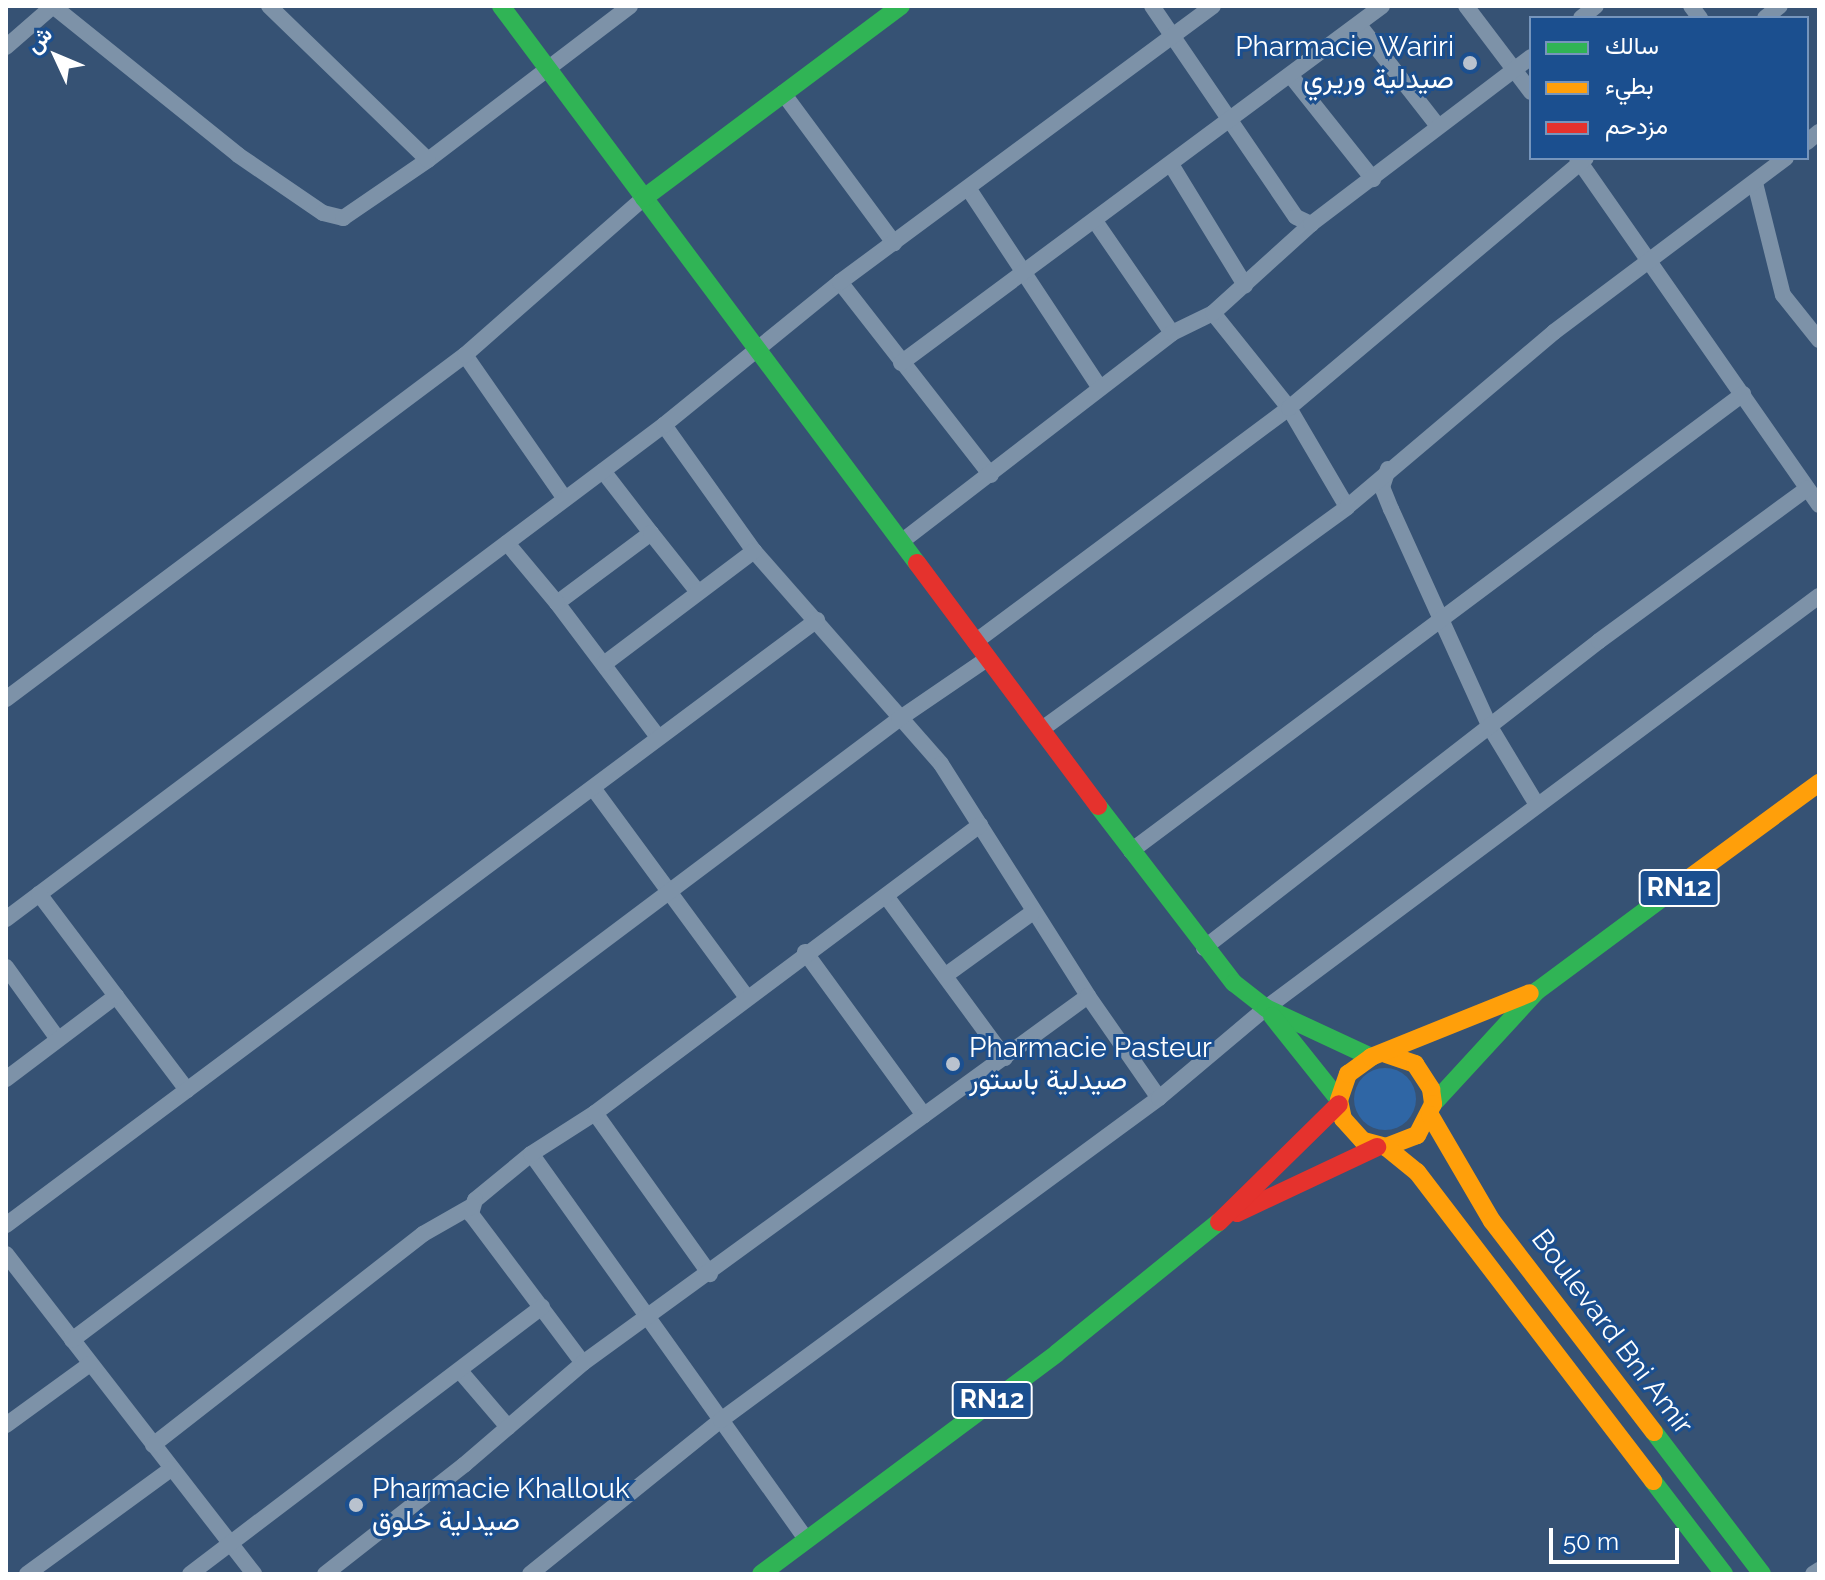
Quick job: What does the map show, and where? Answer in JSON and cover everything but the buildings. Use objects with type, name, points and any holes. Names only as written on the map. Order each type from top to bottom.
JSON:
[{"type":"main road","points":[[501,6],[1204,948],[1234,983],[1266,1008],[1339,1102],[1351,1132],[1382,1147]]},
{"type":"main road","points":[[644,198],[901,6]]},
{"type":"main road","name":"RN12","points":[[1219,1222],[1382,1147],[1417,1135],[1432,1110],[1537,991],[1819,783]]},
{"type":"main road","name":"RN12","points":[[761,1574],[1057,1353],[1219,1222],[1339,1102],[1348,1074],[1378,1056],[1537,991]]},
{"type":"main road","points":[[1266,1008],[1378,1056],[1415,1064],[1431,1089],[1432,1110]]},
{"type":"main road","name":"Boulevard Bni Amir","points":[[1432,1110],[1492,1221],[1762,1574]]},
{"type":"main road","name":"Boulevard Bni Amir","points":[[1382,1147],[1417,1172],[1724,1574]]},
{"type":"street","points":[[6,47],[53,6],[178,111],[323,213],[352,215],[630,6]]},
{"type":"street","points":[[269,6],[428,160]]},
{"type":"street","points":[[1152,6],[1296,217],[1311,224]]},
{"type":"street","points":[[6,919],[664,425],[840,282],[970,191],[1213,6]]},
{"type":"street","points":[[901,363],[1172,166],[1382,6]]},
{"type":"street","points":[[1466,6],[1529,89]]},
{"type":"street","points":[[1359,25],[1438,126]]},
{"type":"street","points":[[901,542],[1172,333],[1213,313],[1311,224],[1529,59]]},
{"type":"street","points":[[1291,76],[1373,179]]},
{"type":"street","points":[[783,93],[894,243]]},
{"type":"street","points":[[975,642],[1289,408],[1581,160],[1819,505]]},
{"type":"street","points":[[1042,729],[1347,507],[1389,467],[1648,260],[1784,160]]},
{"type":"street","points":[[1172,166],[1245,285]]},
{"type":"street","points":[[1755,183],[1783,295],[1819,340]]},
{"type":"street","points":[[970,191],[1100,388]]},
{"type":"street","points":[[6,699],[465,355],[644,198]]},
{"type":"street","points":[[1095,221],[1172,333]]},
{"type":"street","points":[[840,282],[991,475]]},
{"type":"street","points":[[1213,313],[1289,408],[1347,507]]},
{"type":"street","points":[[465,355],[565,499]]},
{"type":"street","points":[[1131,851],[1444,621],[1743,394]]},
{"type":"street","points":[[664,425],[754,551],[941,764],[1033,912],[1159,1098]]},
{"type":"street","points":[[1389,467],[1382,487],[1490,727],[1537,805]]},
{"type":"street","points":[[603,471],[698,592]]},
{"type":"street","points":[[1204,948],[1490,727],[1807,489]]},
{"type":"street","points":[[557,603],[651,533]]},
{"type":"street","points":[[507,543],[557,603],[658,737]]},
{"type":"street","points":[[604,664],[754,551]]},
{"type":"street","points":[[530,1574],[721,1420],[1159,1098],[1266,1008],[1819,596]]},
{"type":"street","points":[[6,1225],[817,620]]},
{"type":"street","points":[[72,1340],[899,719],[987,659]]},
{"type":"street","points":[[593,788],[672,891],[747,998]]},
{"type":"street","points":[[153,1445],[423,1234],[472,1206],[531,1154],[595,1113],[805,952],[980,825]]},
{"type":"street","points":[[39,894],[187,1090]]},
{"type":"street","points":[[886,896],[1005,1058]]},
{"type":"street","points":[[946,975],[1033,912]]},
{"type":"street","points":[[805,952],[924,1115]]},
{"type":"street","points":[[6,967],[58,1039]]},
{"type":"street","points":[[6,1079],[116,996]]},
{"type":"street","points":[[325,1574],[583,1363],[710,1274],[1088,996]]},
{"type":"street","points":[[595,1113],[710,1274]]},
{"type":"street","points":[[531,1154],[806,1539]]},
{"type":"street","points":[[472,1206],[473,1219],[583,1363]]},
{"type":"street","points":[[6,1254],[254,1574]]},
{"type":"street","points":[[190,1574],[542,1307]]},
{"type":"street","points":[[6,1425],[90,1364]]},
{"type":"street","points":[[460,1371],[508,1427]]},
{"type":"street","points":[[27,1574],[171,1469]]},
{"type":"street","points":[[1813,1574],[1819,1570]]},
{"type":"shaded area","points":[[1385,1068],[1397,1070],[1407,1077],[1414,1087],[1414,1111],[1407,1121],[1397,1128],[1385,1130],[1373,1128],[1363,1121],[1356,1111],[1354,1099],[1356,1087],[1363,1077],[1373,1070]]},
{"type":"traffic: fast","points":[[501,6],[917,563]]},
{"type":"traffic: fast","points":[[644,198],[901,6]]},
{"type":"traffic: fast","points":[[1098,806],[1234,983],[1266,1008],[1371,1057]]},
{"type":"traffic: fast","points":[[1433,1104],[1537,991],[1669,893]]},
{"type":"traffic: fast","points":[[1272,1016],[1339,1100]]},
{"type":"traffic: fast","points":[[761,1574],[1057,1353],[1219,1222]]},
{"type":"traffic: fast","points":[[1654,1432],[1762,1574]]},
{"type":"traffic: fast","points":[[1653,1481],[1724,1574]]},
{"type":"traffic: slow","points":[[1669,893],[1819,783]]},
{"type":"traffic: slow","points":[[1386,1054],[1415,1064],[1431,1089],[1433,1104],[1417,1135],[1386,1147],[1363,1141],[1343,1119],[1339,1100],[1348,1074],[1371,1057],[1530,993]]},
{"type":"traffic: slow","points":[[1430,1115],[1492,1221],[1654,1432]]},
{"type":"traffic: slow","points":[[1386,1147],[1417,1172],[1653,1481]]},
{"type":"traffic: jam","points":[[917,563],[1098,806]]},
{"type":"traffic: jam","points":[[1219,1222],[1339,1104]]},
{"type":"traffic: jam","points":[[1237,1213],[1377,1147]]},
{"type":"place","name":"Pharmacie Wariri صيدلية وريري","points":[[1470,63]]},
{"type":"place","name":"Pharmacie Pasteur صيدلية باستور","points":[[953,1064]]},
{"type":"place","name":"Pharmacie Khallouk صيدلية خلوق","points":[[356,1505]]}]
